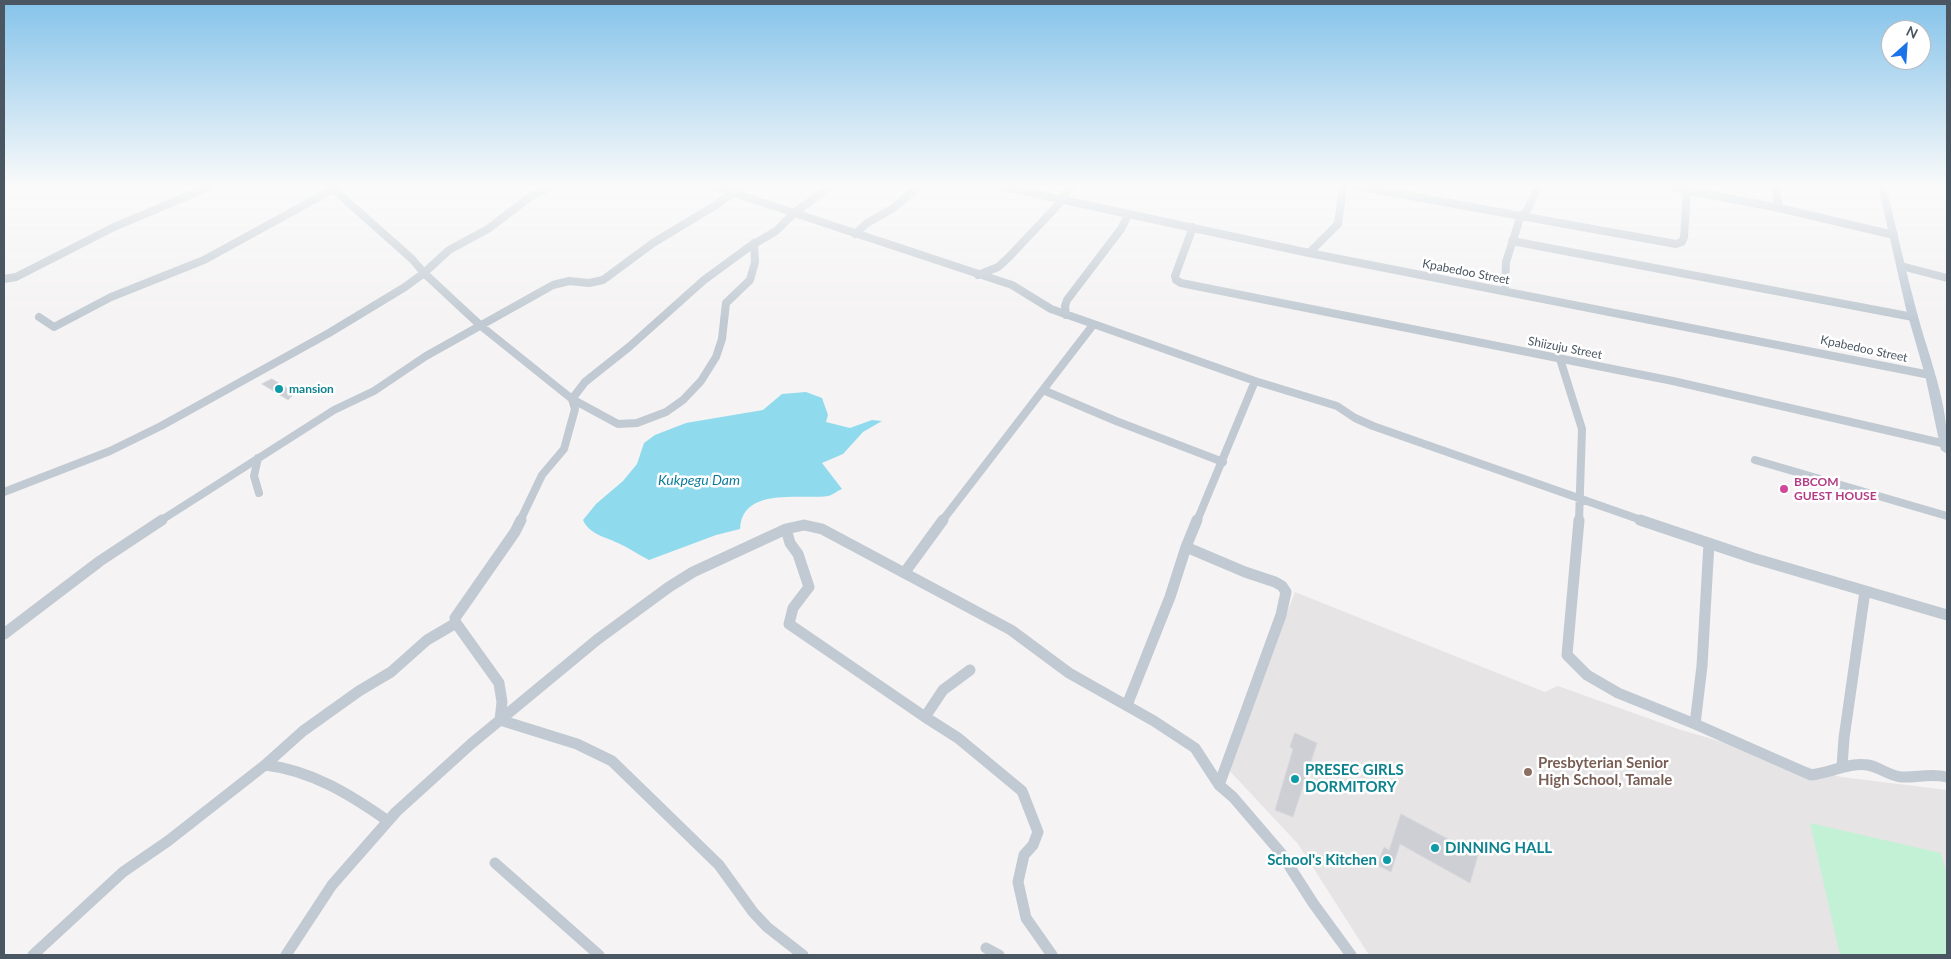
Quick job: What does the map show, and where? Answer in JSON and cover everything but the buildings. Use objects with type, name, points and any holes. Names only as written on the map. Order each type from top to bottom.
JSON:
[{"type":"street","points":[[4,279],[16,277],[107,231]]},
{"type":"street","points":[[38,317],[54,327],[111,297],[204,260],[256,231]]},
{"type":"street","points":[[381,231],[480,326],[572,399],[618,424],[637,423],[666,412],[683,400],[701,381],[716,357],[722,339],[726,303],[750,280],[755,262],[754,243]]},
{"type":"street","points":[[4,492],[110,451],[161,426],[371,308],[424,273],[449,250],[485,231]]},
{"type":"street","points":[[4,634],[100,561],[334,410],[374,391],[426,356],[553,286],[570,281],[593,283],[603,280],[673,231]]},
{"type":"street","points":[[572,399],[589,379],[629,347],[704,280],[754,243],[776,231]]},
{"type":"street","points":[[846,231],[1019,288],[1044,307],[1255,381],[1337,406],[1366,423],[1709,543],[1947,615]]},
{"type":"street","points":[[855,234],[859,231]]},
{"type":"street","points":[[978,275],[998,267],[1033,231]]},
{"type":"street","points":[[1066,315],[1065,306],[1067,300],[1119,231]]},
{"type":"street","name":"Shiizuju Street","points":[[1192,231],[1175,276],[1178,282],[1673,380],[1947,447]]},
{"type":"street","name":"Kpabedoo Street","points":[[1210,231],[1309,253],[1504,292],[1809,349],[1930,375]]},
{"type":"street","points":[[1309,253],[1331,231]]},
{"type":"street","points":[[1504,292],[1503,273],[1516,231]]},
{"type":"street","points":[[1603,231],[1676,244],[1682,242],[1684,231]]},
{"type":"street","points":[[1876,231],[1894,235]]},
{"type":"street","points":[[1893,231],[1947,447]]},
{"type":"street","points":[[1512,241],[1913,317]]},
{"type":"street","points":[[1901,266],[1947,278]]},
{"type":"street","points":[[904,572],[974,478],[1093,325]]},
{"type":"street","points":[[1560,358],[1582,428],[1580,459],[1581,498],[1567,655],[1587,675],[1618,693],[1696,724],[1732,742],[1811,774],[1821,774],[1842,766],[1868,765],[1900,777],[1933,774],[1947,777]]},
{"type":"street","points":[[1127,705],[1170,597],[1186,547],[1223,462],[1255,381]]},
{"type":"street","points":[[1043,390],[1116,421],[1223,462]]},
{"type":"street","points":[[500,720],[502,702],[499,683],[456,623],[458,613],[515,532],[542,475],[564,449],[575,409],[572,399]]},
{"type":"street","points":[[258,458],[253,468],[253,478],[259,493]]},
{"type":"street","points":[[1755,460],[1947,516]]},
{"type":"street","points":[[286,955],[332,885],[388,821],[441,770],[500,720],[598,639],[669,587],[693,572],[786,529],[804,525],[822,529],[1011,630],[1069,673],[1127,705],[1195,748],[1219,785],[1233,797],[1281,852],[1313,903],[1351,955]]},
{"type":"street","points":[[786,529],[790,543],[798,554],[809,586],[793,608],[789,624],[958,738],[1022,791],[1038,832],[1033,845],[1024,855],[1018,882],[1026,918],[1052,955]]},
{"type":"street","points":[[1696,724],[1702,666],[1709,543]]},
{"type":"street","points":[[1186,547],[1245,572],[1275,582],[1282,586],[1286,592],[1281,615],[1219,785]]},
{"type":"street","points":[[1842,766],[1842,745],[1852,690],[1858,627],[1865,591]]},
{"type":"street","points":[[33,955],[123,872],[168,842],[265,765],[303,731],[358,691],[391,672],[427,640],[456,623]]},
{"type":"street","points":[[925,717],[943,690],[970,670]]},
{"type":"street","points":[[500,720],[569,742],[612,761],[719,864],[753,912],[767,927],[803,955]]},
{"type":"street","points":[[265,765],[277,765],[304,774],[360,802],[388,821]]},
{"type":"street","points":[[495,863],[599,955]]},
{"type":"street","points":[[986,948],[998,955]]},
{"type":"shaded area","name":"Presbyterian Senior High School, Tamale","points":[[1295,592],[1545,692],[1558,686],[1678,729],[1841,777],[1947,790],[1947,955],[1369,955],[1298,844],[1227,768]]},
{"type":"green space","points":[[1810,823],[1941,853],[1947,875],[1947,955],[1840,955]]},
{"type":"water","name":"Kukpegu Dam","points":[[806,392],[822,398],[828,415],[826,422],[850,428],[872,420],[882,421],[863,432],[843,454],[822,463],[842,489],[832,495],[775,498],[762,501],[751,506],[743,515],[740,529],[716,535],[649,560],[589,529],[583,520],[596,504],[623,481],[637,464],[644,443],[655,435],[686,423],[763,410],[782,394]]},
{"type":"place","name":"mansion","points":[[279,389]]},
{"type":"place","name":"BBCOM GUEST HOUSE","points":[[1784,489]]},
{"type":"place","name":"Presbyterian Senior High School, Tamale","points":[[1528,772]]},
{"type":"place","name":"PRESEC GIRLS DORMITORY","points":[[1295,779]]},
{"type":"place","name":"DINNING HALL","points":[[1435,848]]},
{"type":"place","name":"School's Kitchen","points":[[1387,860]]}]
